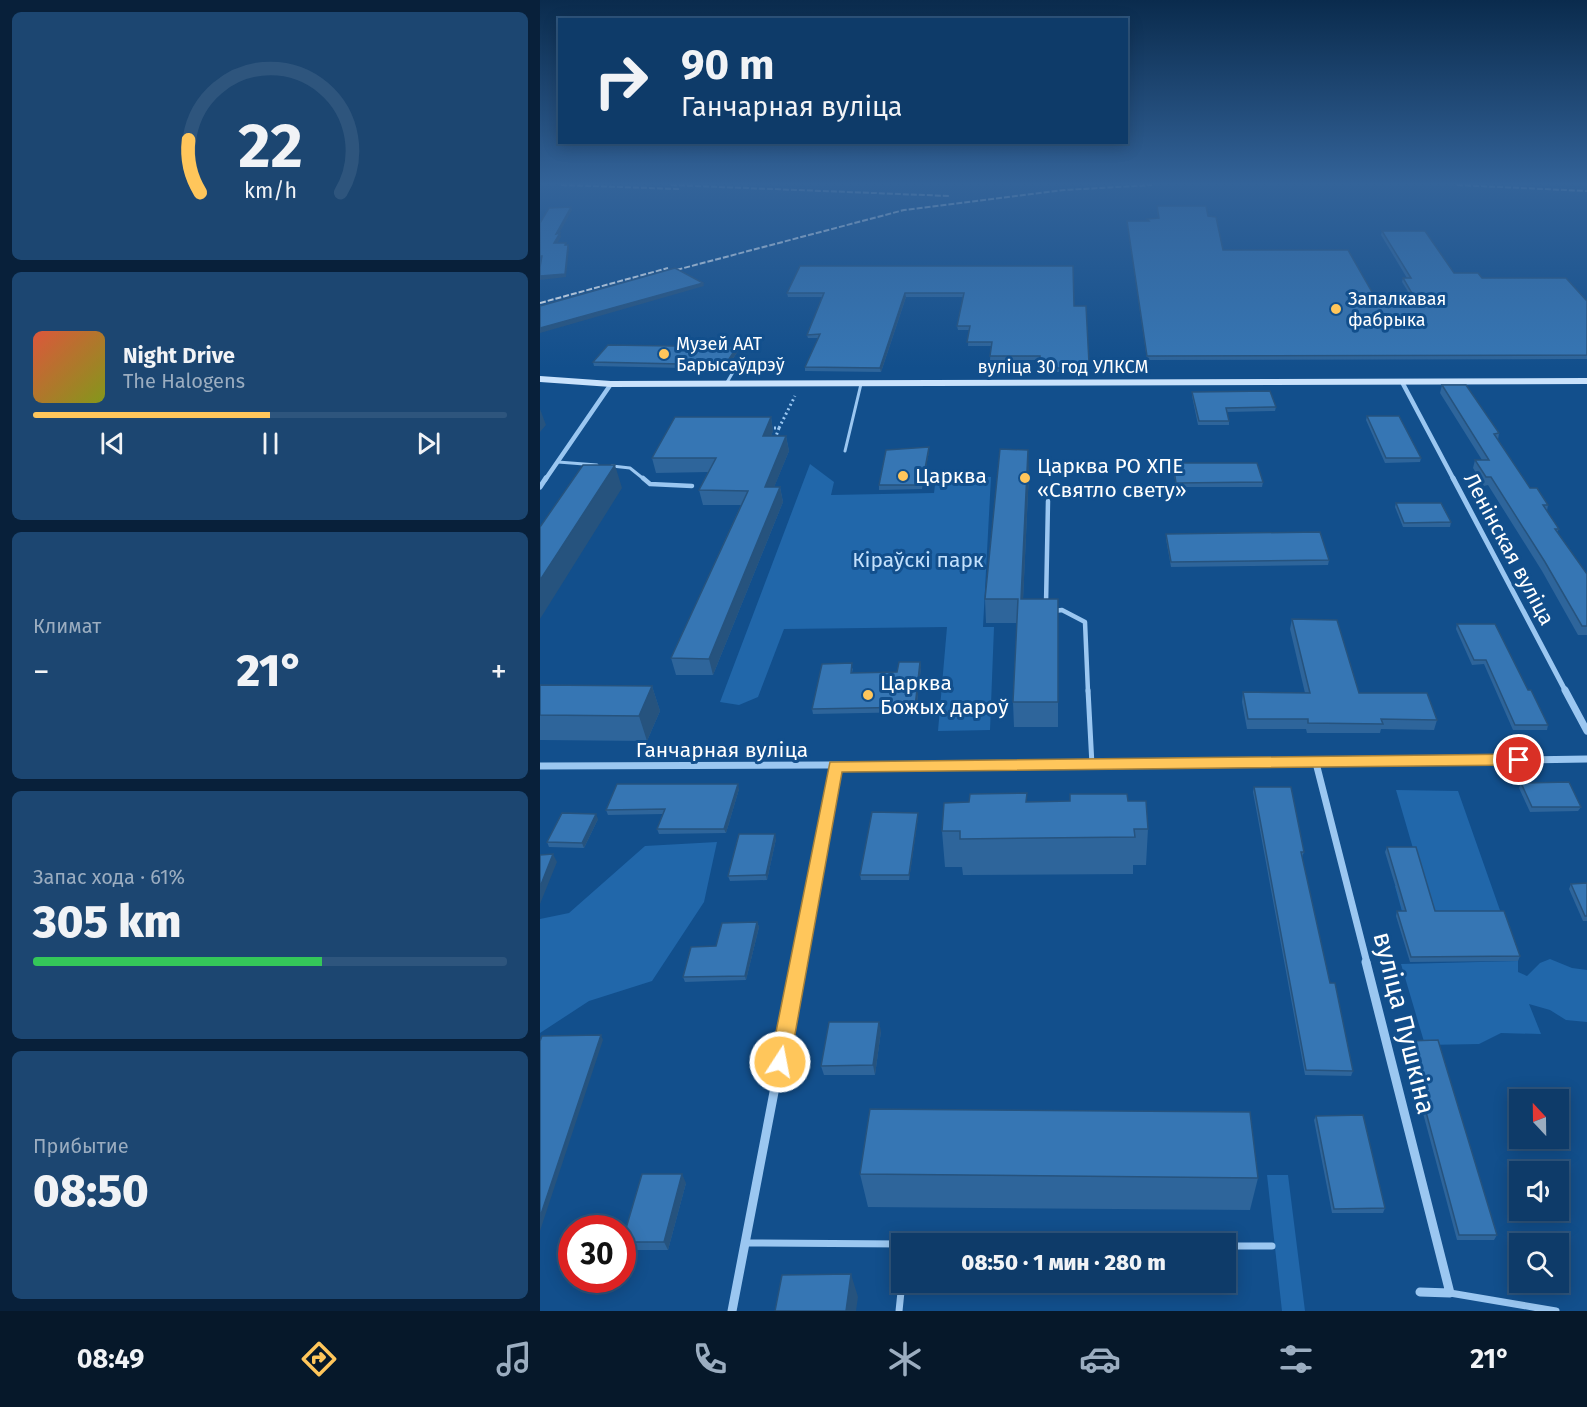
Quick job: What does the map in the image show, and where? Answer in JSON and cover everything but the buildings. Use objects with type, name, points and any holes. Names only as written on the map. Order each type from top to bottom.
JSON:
[{"type":"main road","name":"вуліца 30 год УЛКСМ","points":[[540,379],[611,384],[1587,381]]},
{"type":"street","name":"Ленінская вуліца","points":[[1402,382],[1587,730]]},
{"type":"street","points":[[540,488],[611,384]]},
{"type":"street","name":"Ганчарная вуліца","points":[[540,766],[1092,765],[1587,759]]},
{"type":"street","name":"вуліца Пушкіна","points":[[1316,763],[1450,1293]]},
{"type":"street","points":[[732,1311],[836,766]]},
{"type":"street","points":[[1420,1292],[1450,1293]]},
{"type":"lane","points":[[726,384],[739,362]]},
{"type":"lane","points":[[845,451],[861,384]]},
{"type":"lane","points":[[558,462],[630,468],[650,484],[692,486]]},
{"type":"lane","points":[[1048,501],[1046,611],[1062,610],[1085,622],[1092,765]]},
{"type":"lane","points":[[746,1243],[891,1244]]},
{"type":"lane","points":[[1236,1246],[1272,1246]]},
{"type":"lane","points":[[899,1311],[901,1293]]},
{"type":"lane","points":[[1450,1293],[1556,1311]]},
{"type":"path","points":[[772,446],[798,390]]},
{"type":"path","points":[[767,428],[779,428]]},
{"type":"green space","name":"Кіраўскі парк","points":[[810,464],[834,482],[831,495],[934,493],[936,477],[991,477],[983,627],[994,627],[990,730],[938,731],[947,627],[784,629],[758,697],[739,705],[720,702]]},
{"type":"green space","points":[[1396,790],[1458,791],[1502,916],[1403,915],[1395,886],[1424,886]]},
{"type":"green space","points":[[717,842],[704,902],[652,981],[589,1001],[540,1033],[540,919],[569,913],[645,846]]},
{"type":"green space","points":[[1550,959],[1572,968],[1587,970],[1587,1022],[1566,1020],[1550,1010],[1529,1004],[1541,1034],[1501,1033],[1479,1044],[1425,1045],[1401,964],[1518,961],[1518,972],[1527,976],[1540,963]]},
{"type":"green space","points":[[1267,1175],[1288,1175],[1305,1311],[1282,1311]]},
{"type":"railway","points":[[661,274],[767,246]]},
{"type":"railway","points":[[540,303],[668,268]]},
{"type":"place","name":"Запалкавая фабрыка","points":[[1336,309]]},
{"type":"place","name":"Музей ААТ Барысаўдрэў","points":[[664,354]]},
{"type":"place","name":"Царква","points":[[903,476]]},
{"type":"place","name":"Царква РО ХПЕ «Святло свету»","points":[[1025,478]]},
{"type":"place","name":"Царква Божых дароў","points":[[868,695]]},
{"type":"route","points":[[780,1062],[836,766],[1519,760]]}]
